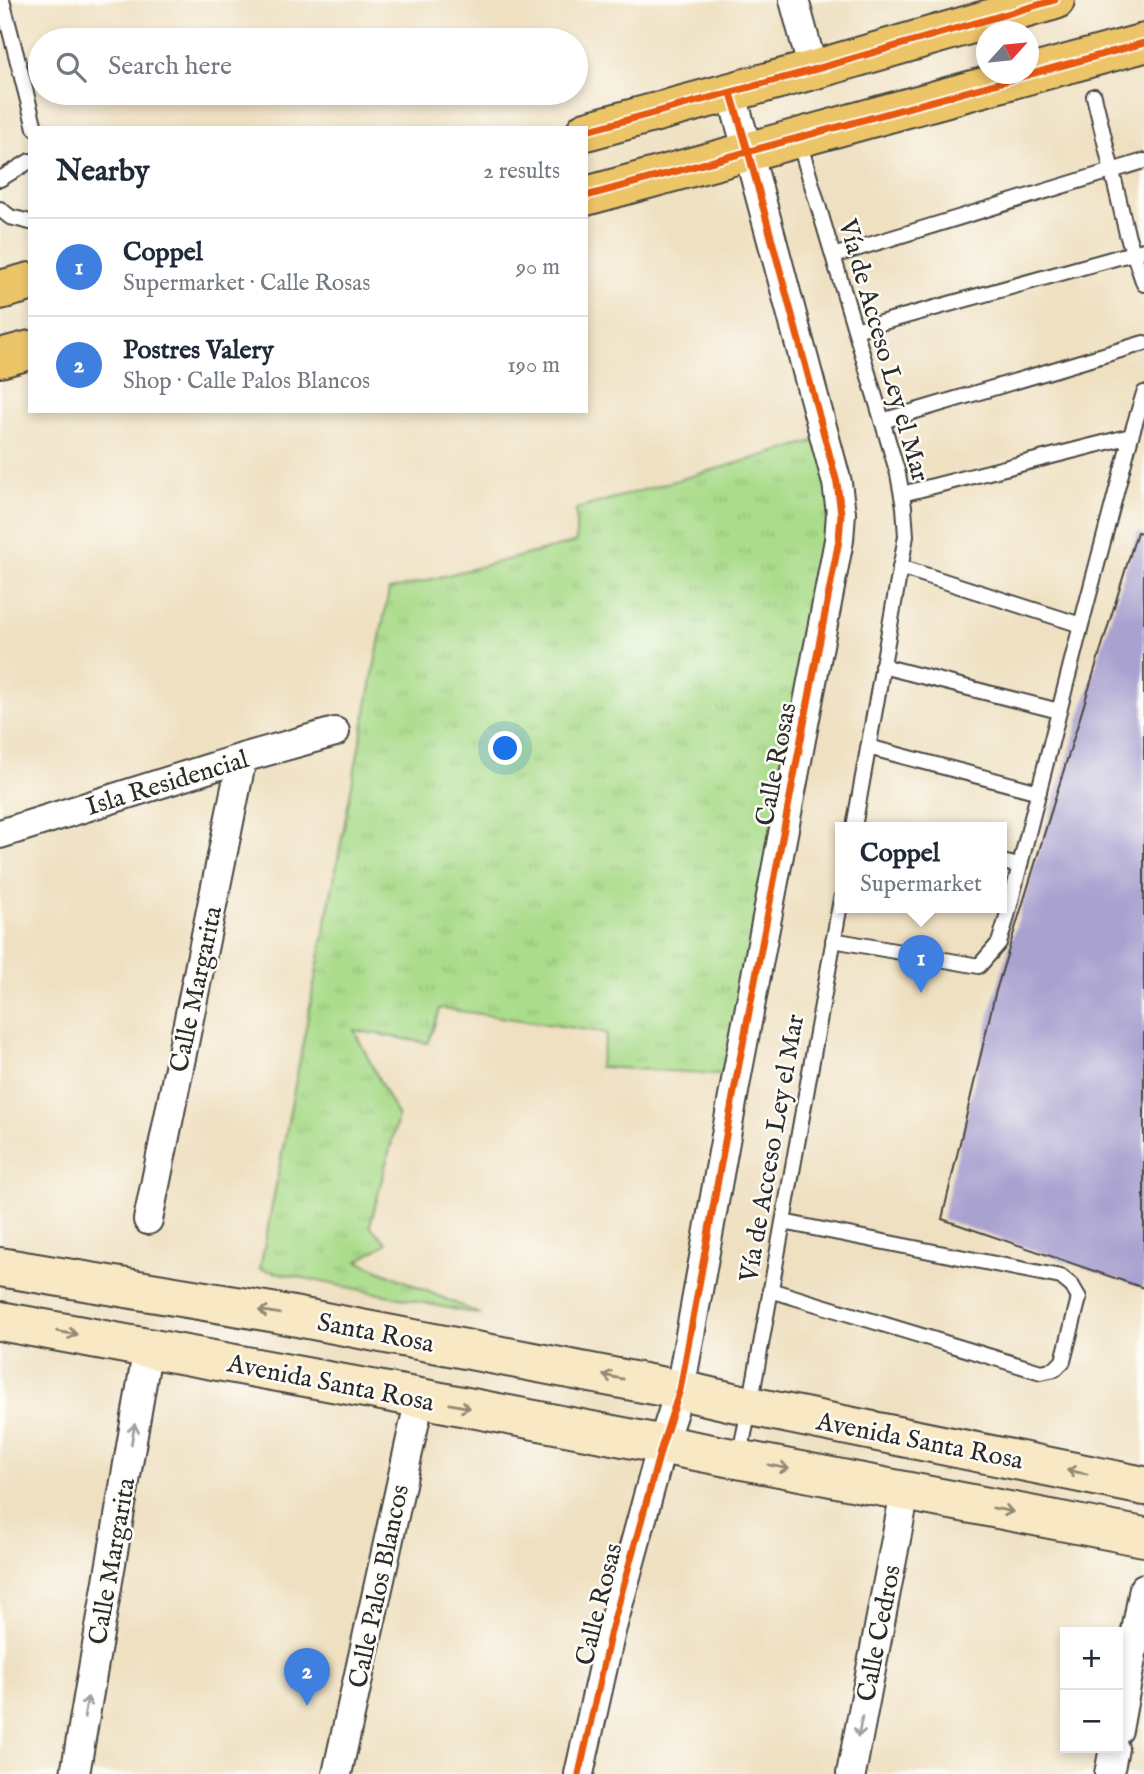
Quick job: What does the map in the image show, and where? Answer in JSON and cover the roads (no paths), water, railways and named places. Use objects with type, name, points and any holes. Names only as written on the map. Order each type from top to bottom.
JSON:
[{"type":"main road","points":[[588,130],[731,93],[1055,0]]},
{"type":"main road","points":[[588,195],[1144,43]]},
{"type":"main road","points":[[0,290],[28,283]]},
{"type":"main road","points":[[0,358],[28,351]]},
{"type":"main road","name":"Santa Rosa","points":[[0,1267],[277,1313],[680,1390],[750,1406]]},
{"type":"main road","name":"Avenida Santa Rosa","points":[[0,1321],[420,1398],[1144,1537]]},
{"type":"main road","name":"Avenida Santa Rosa","points":[[750,1406],[1144,1486]]},
{"type":"street","points":[[794,0],[813,70]]},
{"type":"street","name":"Calle Rosas","points":[[680,1390],[839,540],[841,513],[837,483],[731,93]]},
{"type":"street","name":"Isla Residencial","points":[[0,834],[242,758],[335,732]]},
{"type":"street","name":"Calle Margarita","points":[[148,1220],[242,758]]},
{"type":"street","name":"Calle Margarita","points":[[75,1774],[148,1348]]},
{"type":"street","points":[[662,1445],[680,1390]]},
{"type":"street","name":"Calle Palos Blancos","points":[[337,1774],[420,1398]]},
{"type":"street","name":"Calle Rosas","points":[[579,1774],[611,1631],[662,1445]]},
{"type":"street","name":"Calle Cedros","points":[[851,1774],[905,1492]]},
{"type":"street","points":[[1123,1703],[1144,1588]]},
{"type":"street","points":[[1110,1774],[1113,1753]]},
{"type":"lane","points":[[2,0],[28,101]]},
{"type":"lane","points":[[1094,96],[1127,234],[1139,252],[1144,284]]},
{"type":"lane","points":[[29,105],[34,126]]},
{"type":"lane","name":"Vía de Acceso Ley el Mar","points":[[798,138],[898,474],[904,507],[906,536],[855,822]]},
{"type":"lane","points":[[833,256],[1144,161]]},
{"type":"lane","points":[[0,179],[28,162]]},
{"type":"lane","points":[[3,216],[28,222]]},
{"type":"lane","points":[[855,330],[1139,252]]},
{"type":"lane","points":[[882,421],[1144,343]]},
{"type":"lane","points":[[833,940],[979,965],[999,943],[1144,393]]},
{"type":"lane","points":[[902,494],[1131,436]]},
{"type":"lane","points":[[900,567],[1081,625]]},
{"type":"lane","points":[[882,666],[1059,711]]},
{"type":"lane","points":[[868,747],[1039,792]]},
{"type":"lane","points":[[1007,863],[1020,866]]},
{"type":"lane","name":"Vía de Acceso Ley el Mar","points":[[750,1406],[838,913]]},
{"type":"lane","points":[[770,1290],[1041,1372],[1055,1369],[1063,1361],[1079,1298],[1072,1286],[1061,1277],[783,1222]]},
{"type":"lane","points":[[739,1459],[750,1406]]},
{"type":"place","name":"Coppel","points":[[921,993]]},
{"type":"place","name":"Postres Valery","points":[[307,1706]]}]
